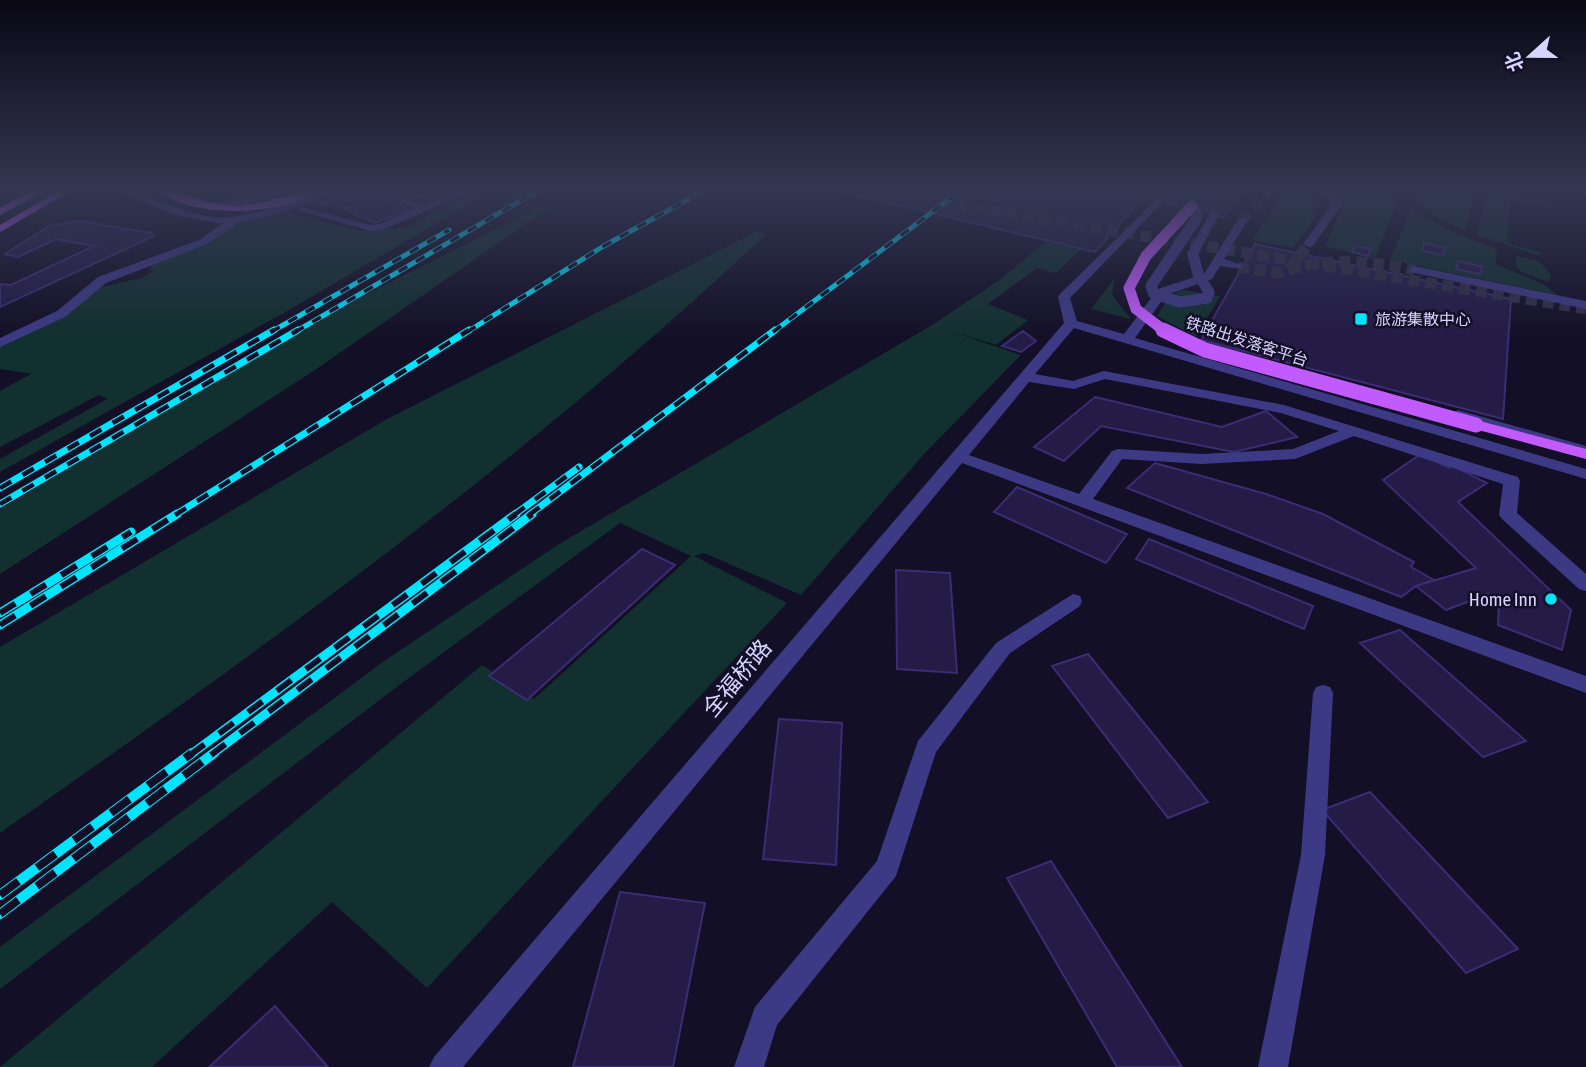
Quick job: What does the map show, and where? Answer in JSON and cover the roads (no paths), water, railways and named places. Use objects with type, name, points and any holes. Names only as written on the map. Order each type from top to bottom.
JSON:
[{"type":"main road","name":"铁路出发落客平台","points":[[1162,241],[1136,270],[1129,288],[1131,300],[1149,321],[1186,343],[1216,354],[1586,453]]},
{"type":"street","points":[[0,344],[61,314],[102,280],[205,241]]},
{"type":"street","points":[[1119,241],[1064,297],[1071,323],[1586,474]]},
{"type":"street","points":[[1182,241],[1151,286],[1154,294],[1180,303],[1196,303],[1207,298],[1209,292],[1198,274],[1193,254],[1200,241]]},
{"type":"street","points":[[1127,339],[1162,292],[1208,276],[1230,241]]},
{"type":"street","points":[[1217,261],[1238,267]]},
{"type":"street","points":[[1414,270],[1586,305]]},
{"type":"street","name":"全福桥路","points":[[444,1067],[1071,323]]},
{"type":"street","points":[[1025,377],[1074,386],[1104,375],[1284,409],[1512,481],[1508,515],[1586,584]]},
{"type":"street","points":[[1341,382],[1586,453]]},
{"type":"street","points":[[1083,501],[1118,454],[1201,459],[1295,454],[1356,430]]},
{"type":"street","points":[[957,456],[1586,685]]},
{"type":"street","points":[[749,1067],[765,1017],[887,868],[926,748],[1003,648],[1073,601]]},
{"type":"street","points":[[1273,1067],[1313,855],[1323,693]]},
{"type":"tunnel","points":[[1173,241],[1586,309]]},
{"type":"tunnel","points":[[1238,267],[1280,273],[1293,264],[1309,244]]},
{"type":"tunnel","points":[[1289,270],[1336,262],[1382,264],[1414,270]]},
{"type":"railway","points":[[271,332],[430,241]]},
{"type":"railway","points":[[295,332],[452,241]]},
{"type":"railway","points":[[467,332],[613,241]]},
{"type":"railway","points":[[773,332],[894,241]]},
{"type":"railway","points":[[0,488],[274,330]]},
{"type":"railway","points":[[0,504],[298,330]]},
{"type":"railway","points":[[175,515],[469,330]]},
{"type":"railway","points":[[529,515],[775,330]]},
{"type":"railway","points":[[514,515],[579,467]]},
{"type":"railway","points":[[0,625],[177,514]]},
{"type":"railway","points":[[190,755],[516,514]]},
{"type":"railway","points":[[211,755],[532,514]]},
{"type":"railway","points":[[0,613],[131,532]]},
{"type":"railway","points":[[0,895],[192,753]]},
{"type":"railway","points":[[0,914],[214,753]]},
{"type":"place","name":"旅游集散中心","points":[[1361,319]]},
{"type":"place","name":"Home Inn","points":[[1551,599]]}]
